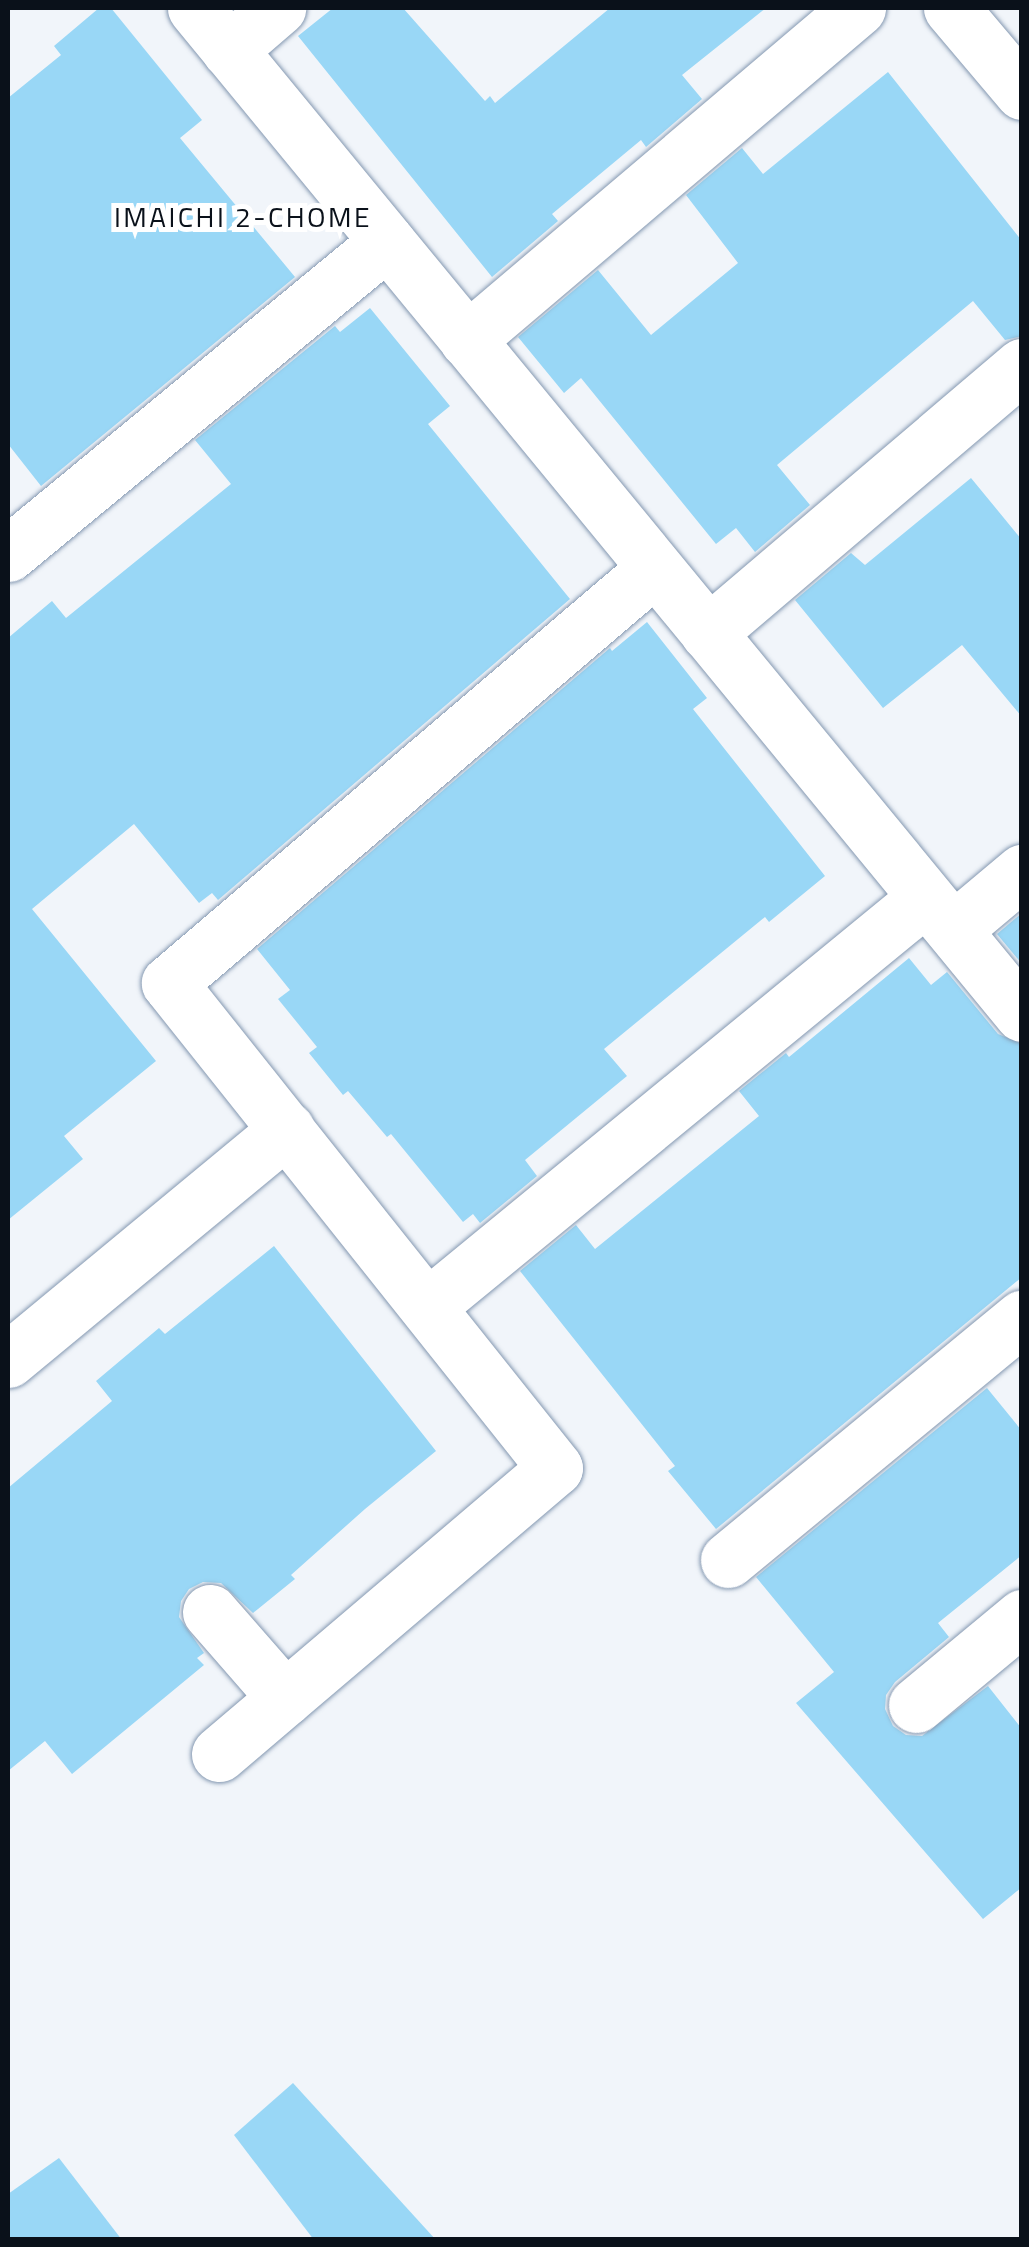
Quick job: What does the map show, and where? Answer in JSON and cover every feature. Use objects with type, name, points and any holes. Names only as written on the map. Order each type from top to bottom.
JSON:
[{"type":"street","points":[[196,8],[1022,1014]]},
{"type":"street","points":[[229,50],[278,8]]},
{"type":"street","points":[[467,340],[858,8]]},
{"type":"street","points":[[986,25],[1022,92]]},
{"type":"street","points":[[8,554],[387,242]]},
{"type":"street","points":[[708,633],[1022,366]]},
{"type":"street","points":[[218,1754],[556,1468],[169,983],[654,568]]},
{"type":"street","points":[[428,1306],[939,914],[1022,872]]},
{"type":"street","points":[[8,1360],[286,1129]]},
{"type":"street","points":[[728,1560],[1022,1318]]},
{"type":"street","points":[[210,1612],[285,1698]]},
{"type":"street","points":[[916,1704],[1022,1617]]},
{"type":"building","points":[[99,8],[111,8],[202,120],[180,138],[295,277],[41,486],[8,444],[8,98],[61,55],[54,46]]},
{"type":"building","points":[[333,8],[403,8],[485,101],[490,96],[495,103],[610,8],[766,8],[682,75],[702,99],[646,147],[641,140],[552,214],[558,221],[492,277],[298,36]]},
{"type":"building","points":[[888,72],[1022,241],[1022,336],[1005,340],[973,301],[777,465],[810,505],[755,552],[736,528],[716,544],[581,378],[564,393],[518,337],[598,270],[651,335],[738,263],[686,195],[742,148],[763,174]]},
{"type":"building","points":[[370,308],[450,406],[428,424],[570,599],[218,900],[212,893],[199,903],[134,824],[32,909],[156,1061],[64,1136],[83,1159],[8,1220],[8,638],[52,601],[66,618],[231,484],[195,440],[335,326],[340,332]]},
{"type":"building","points":[[971,478],[1022,540],[1022,717],[962,645],[883,708],[795,600],[851,553],[865,565]]},
{"type":"building","points":[[647,622],[707,698],[693,709],[825,876],[769,922],[765,917],[604,1049],[627,1076],[525,1160],[537,1176],[480,1223],[473,1214],[463,1222],[391,1134],[387,1137],[348,1091],[343,1095],[309,1053],[317,1047],[278,999],[290,990],[257,949],[610,648],[612,651]]},
{"type":"building","points":[[1022,913],[1022,964],[997,934]]},
{"type":"building","points":[[909,958],[931,985],[947,972],[998,1034],[1022,1044],[1022,1277],[716,1529],[668,1471],[675,1466],[520,1271],[576,1225],[595,1249],[759,1116],[739,1091],[786,1053],[789,1057]]},
{"type":"building","points":[[274,1246],[436,1451],[365,1509],[291,1575],[295,1579],[253,1613],[221,1583],[203,1582],[189,1589],[181,1601],[179,1617],[204,1653],[197,1658],[204,1665],[72,1774],[45,1741],[8,1771],[8,1488],[112,1401],[96,1381],[159,1328],[165,1334]]},
{"type":"building","points":[[987,1388],[1022,1431],[1022,1555],[938,1623],[949,1637],[895,1682],[886,1695],[885,1709],[893,1726],[906,1735],[922,1736],[988,1686],[1022,1729],[1022,1887],[983,1919],[796,1703],[834,1672],[756,1577]]},
{"type":"building","points":[[293,2083],[436,2240],[314,2240],[234,2135]]},
{"type":"building","points":[[59,2158],[122,2240],[8,2240],[8,2194]]},
{"type":"district","name":"IMAICHI 2-CHOME","points":[[243,217]]}]
